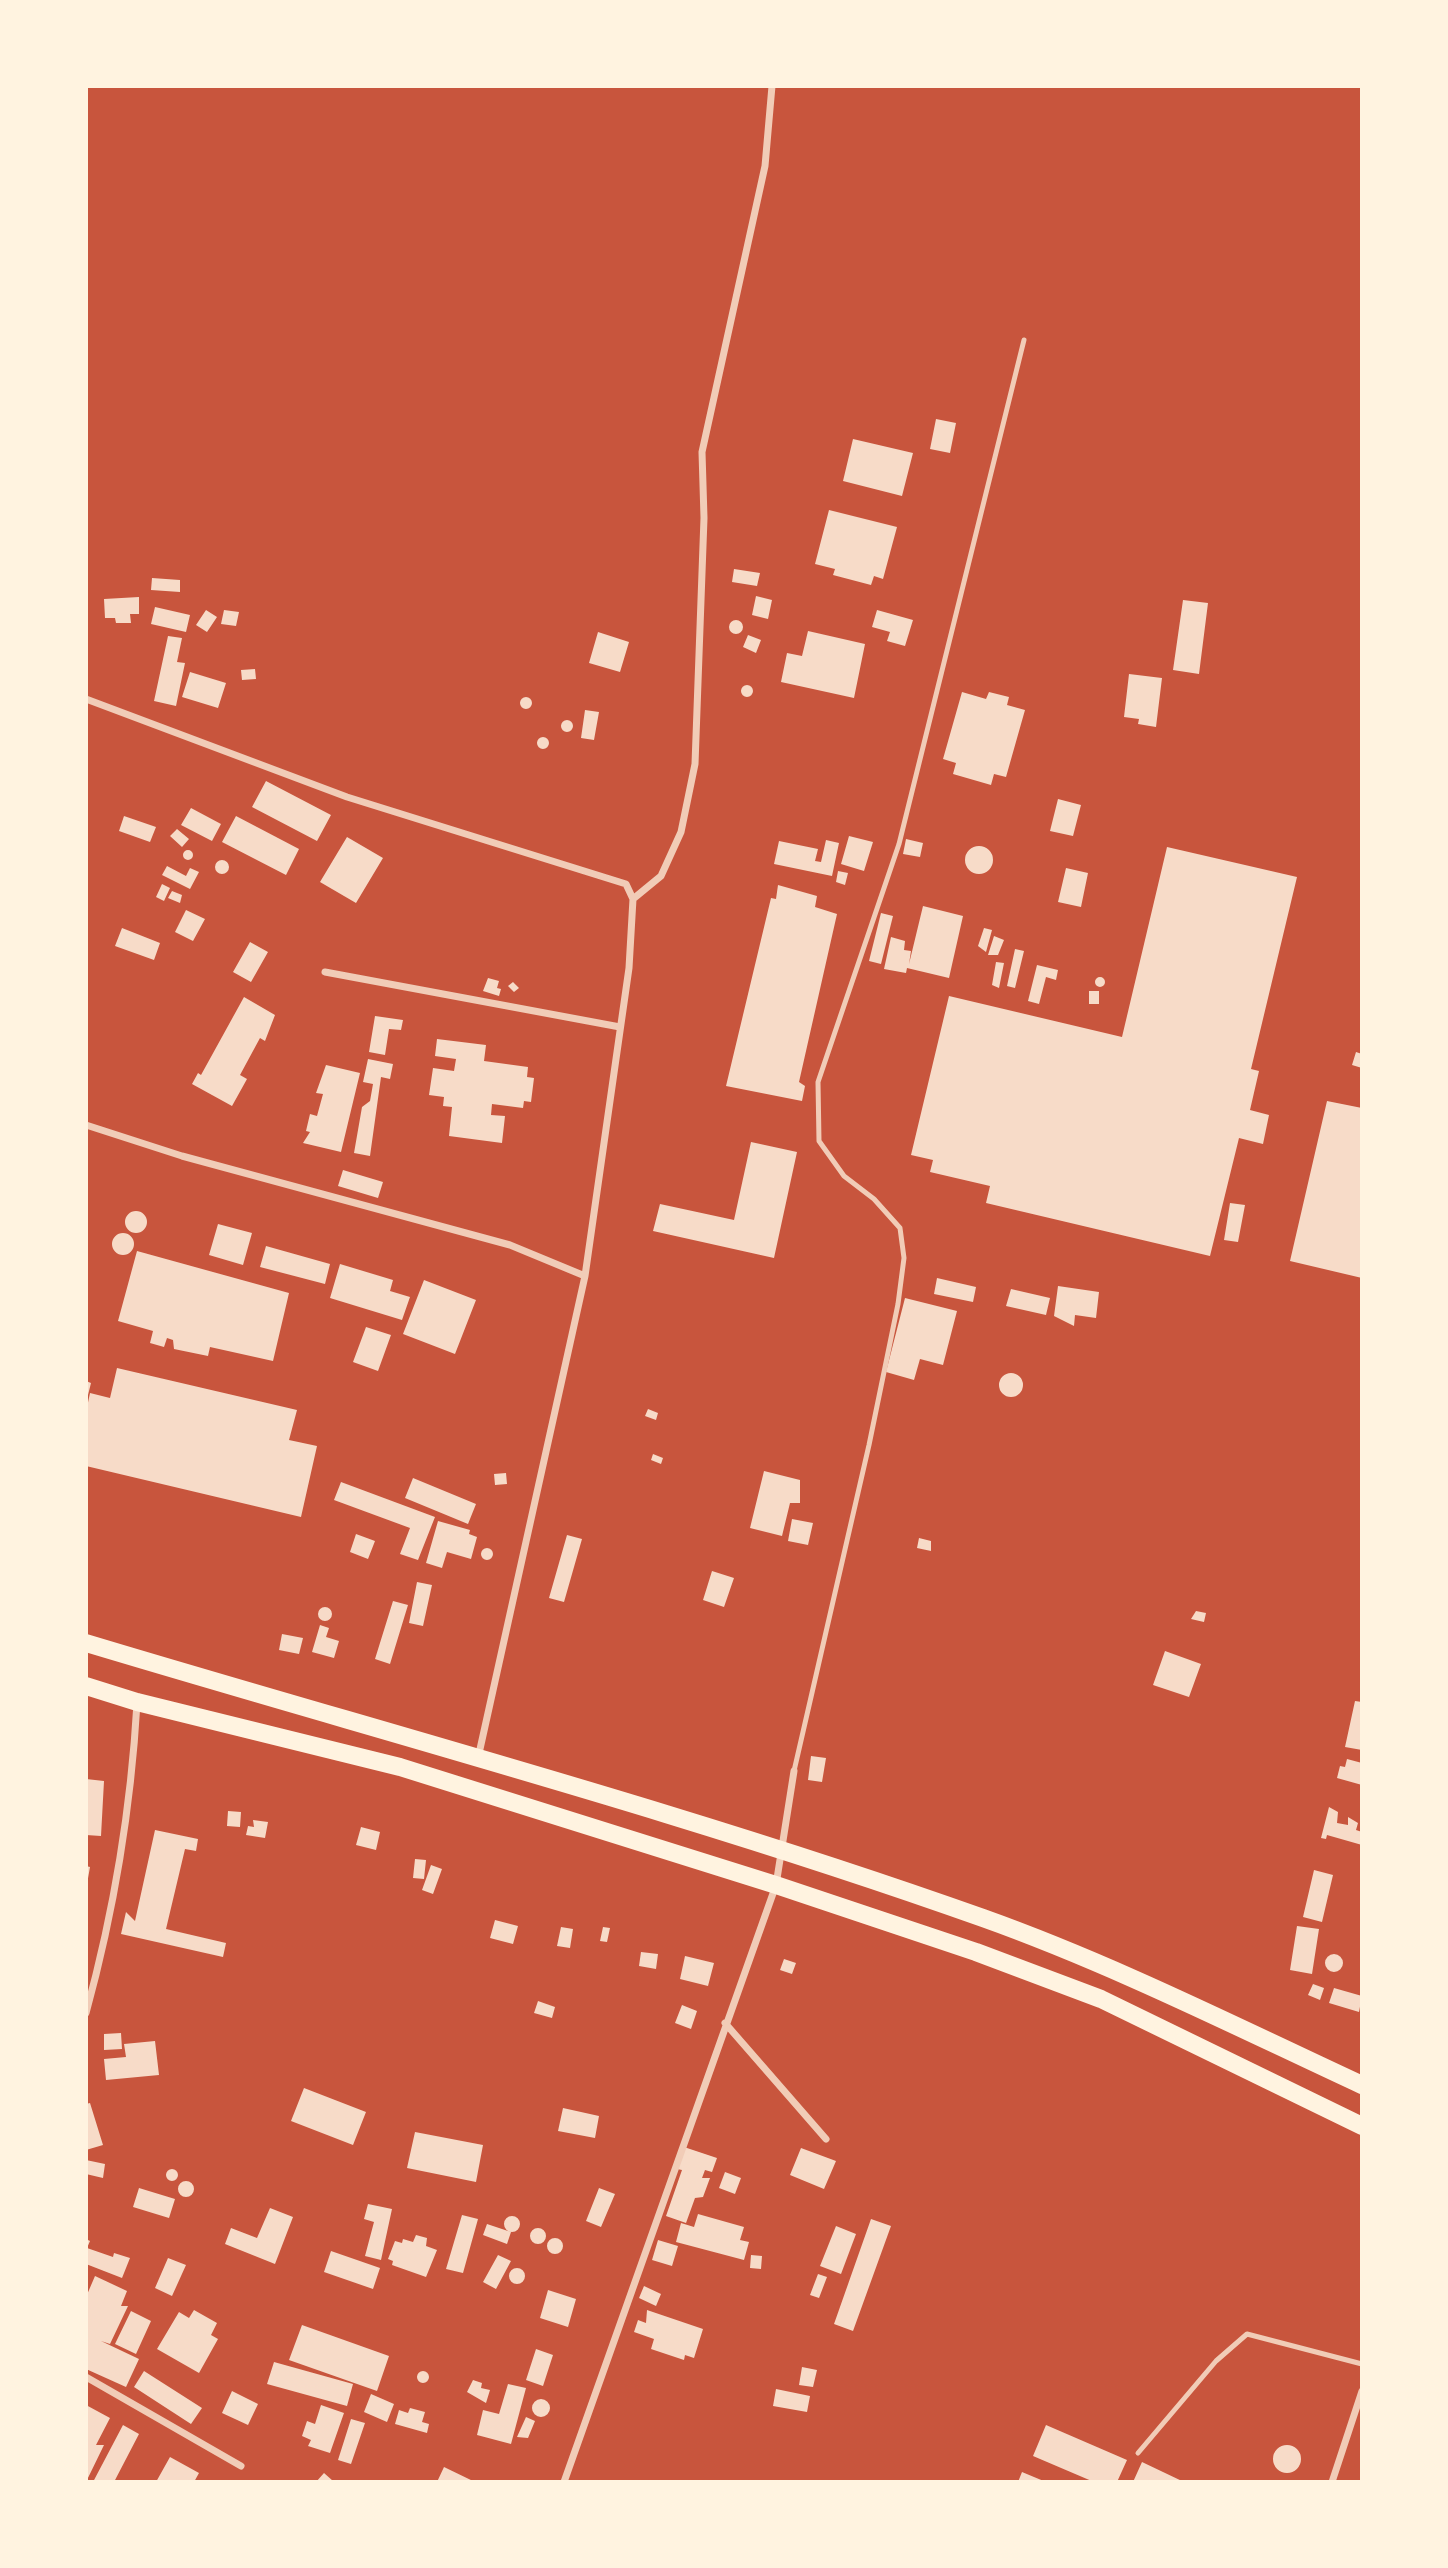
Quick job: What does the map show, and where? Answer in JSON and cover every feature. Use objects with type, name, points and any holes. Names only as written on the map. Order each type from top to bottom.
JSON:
[{"type":"main road","points":[[86,1643],[661,1811],[986,1919],[1109,1969],[1362,2085]]},
{"type":"main road","points":[[86,1686],[137,1702],[400,1767],[776,1885],[976,1952],[1101,1999],[1362,2126]]},
{"type":"street","points":[[633,899],[661,876],[681,832],[695,764],[704,517],[702,452],[765,166],[772,86]]},
{"type":"street","points":[[86,699],[347,797],[626,884],[633,899],[629,968],[585,1276],[477,1759]]},
{"type":"street","points":[[325,972],[620,1027]]},
{"type":"street","points":[[86,1125],[182,1156],[510,1245],[585,1276]]},
{"type":"street","points":[[86,2013],[120,1867],[134,1765],[137,1702]]},
{"type":"street","points":[[564,2482],[776,1885],[784,1850],[794,1771]]},
{"type":"street","points":[[725,2024],[826,2139]]},
{"type":"street","points":[[86,2377],[241,2466]]},
{"type":"street","points":[[1332,2482],[1362,2391]]},
{"type":"lane","points":[[794,1771],[872,1432],[898,1304],[904,1258],[900,1228],[874,1199],[844,1176],[819,1141],[818,1082],[899,844],[1024,340]]},
{"type":"lane","points":[[1138,2453],[1216,2361],[1247,2334],[1362,2364]]},
{"type":"building","points":[[936,419],[956,423],[950,453],[930,449]]},
{"type":"building","points":[[853,439],[913,453],[902,496],[843,481]]},
{"type":"building","points":[[829,510],[897,527],[883,579],[874,576],[871,585],[833,575],[835,569],[815,564]]},
{"type":"building","points":[[734,569],[760,573],[757,586],[732,582]]},
{"type":"building","points":[[152,578],[180,580],[180,592],[151,590]]},
{"type":"building","points":[[756,596],[772,600],[768,619],[752,615]]},
{"type":"building","points":[[139,597],[139,614],[130,614],[131,623],[116,623],[115,618],[105,618],[104,599]]},
{"type":"building","points":[[1183,600],[1208,603],[1199,674],[1173,670]]},
{"type":"building","points":[[155,607],[190,615],[186,632],[151,624]]},
{"type":"building","points":[[206,610],[217,617],[207,632],[196,625]]},
{"type":"building","points":[[224,610],[239,612],[236,626],[221,624]]},
{"type":"building","points":[[877,610],[913,620],[905,646],[887,641],[890,632],[872,627]]},
{"type":"building","points":[[733,620],[739,620],[743,627],[739,634],[733,634],[729,630],[729,624]]},
{"type":"building","points":[[808,631],[865,644],[854,698],[781,682],[787,653],[802,656]]},
{"type":"building","points":[[598,632],[629,642],[620,672],[589,663]]},
{"type":"building","points":[[748,635],[761,640],[756,653],[743,647]]},
{"type":"building","points":[[168,636],[182,638],[177,662],[185,663],[176,706],[154,701]]},
{"type":"building","points":[[255,669],[256,679],[242,680],[241,670]]},
{"type":"building","points":[[190,672],[226,683],[218,708],[182,697]]},
{"type":"building","points":[[1129,674],[1162,678],[1156,727],[1138,724],[1139,719],[1124,717]]},
{"type":"building","points":[[742,686],[752,686],[752,696],[742,696]]},
{"type":"building","points":[[962,692],[986,699],[989,692],[1009,697],[1007,705],[1025,710],[1006,777],[994,774],[991,785],[953,774],[956,763],[943,759]]},
{"type":"building","points":[[526,697],[532,703],[526,709],[520,703]]},
{"type":"building","points":[[585,710],[599,712],[594,740],[581,738]]},
{"type":"building","points":[[567,720],[573,726],[567,732],[561,726]]},
{"type":"building","points":[[543,737],[549,743],[543,749],[537,743]]},
{"type":"building","points":[[266,781],[331,815],[317,841],[252,807]]},
{"type":"building","points":[[1058,799],[1081,805],[1073,836],[1050,831]]},
{"type":"building","points":[[191,808],[221,824],[212,841],[181,825]]},
{"type":"building","points":[[124,816],[156,827],[150,842],[119,831]]},
{"type":"building","points":[[236,816],[299,849],[286,875],[222,842]]},
{"type":"building","points":[[177,829],[189,839],[182,847],[170,836]]},
{"type":"building","points":[[849,836],[873,842],[864,871],[841,864]]},
{"type":"building","points":[[347,837],[383,858],[356,903],[320,882]]},
{"type":"building","points":[[906,839],[923,843],[920,857],[903,854]]},
{"type":"building","points":[[826,840],[839,843],[832,876],[774,864],[779,841],[818,849],[815,861],[821,862]]},
{"type":"building","points":[[979,846],[989,850],[993,860],[989,870],[979,874],[969,870],[965,860],[969,850]]},
{"type":"building","points":[[1167,847],[1297,877],[1251,1069],[1259,1071],[1250,1110],[1269,1115],[1263,1144],[1239,1138],[1210,1256],[986,1203],[990,1186],[930,1172],[933,1160],[911,1155],[949,996],[1122,1037]]},
{"type":"building","points":[[188,850],[192,851],[192,859],[188,860],[184,859],[183,855],[184,851]]},
{"type":"building","points":[[222,860],[227,862],[227,872],[222,874],[217,872],[215,867],[217,862]]},
{"type":"building","points":[[167,866],[186,876],[190,868],[199,872],[190,889],[162,875]]},
{"type":"building","points":[[1066,868],[1088,873],[1081,907],[1058,902]]},
{"type":"building","points":[[838,871],[848,873],[845,885],[836,882]]},
{"type":"building","points":[[162,884],[170,888],[164,901],[156,897]]},
{"type":"building","points":[[778,885],[817,896],[815,907],[837,914],[799,1082],[805,1086],[802,1101],[726,1086],[771,898],[776,899]]},
{"type":"building","points":[[172,891],[182,895],[180,903],[168,898]]},
{"type":"building","points":[[923,906],[963,916],[949,978],[907,968],[906,973],[884,969],[891,937],[905,941],[904,950],[911,951],[909,964]]},
{"type":"building","points":[[186,910],[205,919],[193,941],[175,932]]},
{"type":"building","points":[[881,913],[893,916],[881,964],[869,961]]},
{"type":"building","points":[[122,928],[160,943],[154,960],[115,946]]},
{"type":"building","points":[[984,928],[992,930],[986,952],[978,946]]},
{"type":"building","points":[[994,936],[1004,940],[998,955],[988,955]]},
{"type":"building","points":[[250,942],[268,952],[251,982],[233,972]]},
{"type":"building","points":[[1015,949],[1024,951],[1015,988],[1007,986]]},
{"type":"building","points":[[996,962],[1004,963],[999,988],[992,985]]},
{"type":"building","points":[[1037,965],[1058,970],[1056,980],[1046,977],[1039,1004],[1028,1001]]},
{"type":"building","points":[[1100,977],[1104,978],[1104,986],[1100,987],[1096,986],[1095,982],[1096,978]]},
{"type":"building","points":[[488,978],[499,981],[499,996],[483,991]]},
{"type":"building","points":[[513,982],[519,988],[514,992],[508,986]]},
{"type":"building","points":[[1089,991],[1099,991],[1099,1004],[1089,1004]]},
{"type":"building","points":[[244,997],[275,1015],[265,1041],[260,1038],[240,1075],[247,1079],[232,1106],[192,1084],[198,1073],[201,1075]]},
{"type":"building","points":[[375,1016],[403,1020],[401,1030],[389,1029],[385,1055],[369,1052]]},
{"type":"building","points":[[437,1039],[486,1045],[484,1061],[528,1067],[527,1077],[534,1078],[531,1102],[524,1101],[523,1108],[492,1104],[491,1115],[505,1116],[502,1143],[449,1136],[452,1107],[443,1106],[444,1097],[429,1095],[433,1068],[454,1071],[456,1059],[435,1056]]},
{"type":"building","points":[[1356,1052],[1362,1054],[1362,1068],[1352,1065]]},
{"type":"building","points":[[368,1059],[393,1064],[390,1079],[381,1077],[370,1156],[354,1153],[362,1107],[370,1101],[373,1084],[363,1082]]},
{"type":"building","points":[[326,1065],[360,1073],[341,1152],[303,1143],[310,1132],[306,1131],[310,1114],[317,1116],[323,1094],[316,1093]]},
{"type":"building","points":[[1327,1101],[1362,1108],[1362,1278],[1290,1261]]},
{"type":"building","points":[[751,1142],[797,1152],[774,1258],[653,1231],[660,1204],[734,1220]]},
{"type":"building","points":[[343,1170],[383,1182],[378,1198],[338,1186]]},
{"type":"building","points":[[1230,1203],[1245,1205],[1238,1242],[1224,1240]]},
{"type":"building","points":[[136,1211],[144,1214],[147,1222],[144,1230],[136,1233],[128,1230],[125,1222],[128,1214]]},
{"type":"building","points":[[218,1224],[252,1233],[243,1265],[209,1255]]},
{"type":"building","points":[[123,1233],[131,1236],[134,1244],[131,1252],[123,1255],[115,1252],[112,1244],[115,1236]]},
{"type":"building","points":[[266,1246],[330,1264],[325,1284],[260,1267]]},
{"type":"building","points":[[137,1251],[289,1293],[273,1361],[210,1347],[208,1356],[174,1349],[173,1340],[167,1338],[164,1347],[150,1343],[153,1331],[118,1321]]},
{"type":"building","points":[[340,1264],[393,1280],[390,1291],[410,1297],[402,1320],[330,1298]]},
{"type":"building","points":[[937,1278],[976,1287],[973,1302],[934,1294]]},
{"type":"building","points":[[424,1280],[476,1300],[455,1354],[403,1334]]},
{"type":"building","points":[[1058,1286],[1099,1292],[1096,1318],[1075,1315],[1074,1326],[1054,1316]]},
{"type":"building","points":[[1011,1289],[1050,1298],[1046,1315],[1006,1306]]},
{"type":"building","points":[[905,1298],[957,1311],[943,1365],[920,1359],[914,1380],[886,1372]]},
{"type":"building","points":[[366,1327],[391,1335],[378,1371],[353,1362]]},
{"type":"building","points":[[117,1368],[297,1410],[289,1440],[317,1446],[301,1517],[86,1466],[86,1412],[90,1393],[110,1398]]},
{"type":"building","points":[[1011,1373],[1019,1377],[1023,1385],[1019,1393],[1011,1397],[1003,1393],[999,1385],[1003,1377]]},
{"type":"building","points":[[86,1381],[91,1383],[87,1399],[86,1399]]},
{"type":"building","points":[[648,1409],[658,1413],[656,1420],[645,1416]]},
{"type":"building","points":[[653,1454],[663,1458],[661,1464],[651,1460]]},
{"type":"building","points":[[764,1471],[800,1480],[800,1503],[790,1503],[782,1536],[750,1528]]},
{"type":"building","points":[[506,1473],[507,1484],[495,1485],[494,1474]]},
{"type":"building","points":[[413,1478],[476,1504],[468,1524],[405,1498]]},
{"type":"building","points":[[341,1482],[435,1517],[418,1560],[400,1554],[410,1528],[334,1500]]},
{"type":"building","points":[[792,1519],[813,1523],[808,1545],[788,1541]]},
{"type":"building","points":[[438,1521],[470,1530],[469,1534],[477,1537],[471,1559],[447,1552],[442,1568],[426,1563]]},
{"type":"building","points":[[356,1534],[375,1541],[368,1559],[350,1552]]},
{"type":"building","points":[[567,1535],[582,1539],[564,1602],[549,1598]]},
{"type":"building","points":[[919,1538],[931,1541],[931,1551],[917,1548]]},
{"type":"building","points":[[487,1548],[493,1554],[487,1560],[481,1554]]},
{"type":"building","points":[[712,1571],[734,1578],[724,1607],[703,1600]]},
{"type":"building","points":[[417,1582],[432,1585],[423,1626],[409,1623]]},
{"type":"building","points":[[393,1601],[408,1605],[390,1664],[375,1659]]},
{"type":"building","points":[[322,1607],[328,1607],[332,1614],[328,1621],[322,1621],[318,1617],[318,1611]]},
{"type":"building","points":[[1196,1611],[1206,1613],[1204,1622],[1191,1619]]},
{"type":"building","points":[[320,1625],[329,1628],[326,1637],[339,1641],[334,1658],[312,1652]]},
{"type":"building","points":[[282,1634],[303,1638],[299,1654],[279,1650]]},
{"type":"building","points":[[1165,1651],[1201,1664],[1189,1697],[1153,1685]]},
{"type":"building","points":[[1355,1701],[1362,1702],[1362,1750],[1345,1747]]},
{"type":"building","points":[[811,1756],[826,1758],[822,1782],[808,1780]]},
{"type":"building","points":[[1347,1759],[1362,1763],[1362,1785],[1337,1778],[1340,1766],[1345,1767]]},
{"type":"building","points":[[86,1779],[104,1781],[101,1836],[86,1835]]},
{"type":"building","points":[[1329,1807],[1338,1812],[1337,1823],[1348,1825],[1348,1817],[1358,1823],[1356,1830],[1362,1832],[1362,1845],[1327,1835],[1326,1839],[1321,1838]]},
{"type":"building","points":[[228,1811],[241,1812],[240,1827],[227,1826]]},
{"type":"building","points":[[253,1820],[268,1822],[265,1838],[246,1835],[248,1826],[254,1827]]},
{"type":"building","points":[[361,1827],[380,1832],[376,1850],[356,1845]]},
{"type":"building","points":[[155,1830],[198,1839],[196,1851],[185,1849],[166,1929],[226,1943],[223,1957],[121,1934],[126,1912],[135,1921]]},
{"type":"building","points":[[415,1859],[426,1860],[424,1879],[413,1878]]},
{"type":"building","points":[[431,1865],[442,1869],[433,1894],[422,1890]]},
{"type":"building","points":[[86,1866],[90,1867],[87,1884],[86,1884]]},
{"type":"building","points":[[1314,1870],[1333,1875],[1322,1922],[1303,1917]]},
{"type":"building","points":[[495,1920],[518,1926],[513,1944],[490,1938]]},
{"type":"building","points":[[1297,1926],[1319,1929],[1312,1974],[1290,1970]]},
{"type":"building","points":[[561,1927],[573,1929],[570,1948],[557,1946]]},
{"type":"building","points":[[603,1927],[610,1928],[607,1942],[600,1941]]},
{"type":"building","points":[[641,1952],[658,1954],[656,1969],[639,1966]]},
{"type":"building","points":[[1334,1954],[1340,1957],[1343,1963],[1340,1969],[1334,1972],[1328,1969],[1325,1963],[1328,1957]]},
{"type":"building","points":[[685,1956],[714,1963],[708,1986],[680,1979]]},
{"type":"building","points":[[784,1959],[796,1963],[792,1974],[780,1970]]},
{"type":"building","points":[[1313,1984],[1324,1988],[1320,2000],[1308,1995]]},
{"type":"building","points":[[1334,1988],[1362,1996],[1359,2012],[1329,2003]]},
{"type":"building","points":[[538,2001],[555,2007],[552,2018],[534,2013]]},
{"type":"building","points":[[682,2005],[697,2011],[691,2029],[675,2023]]},
{"type":"building","points":[[121,2033],[122,2049],[104,2050],[104,2034]]},
{"type":"building","points":[[155,2041],[159,2075],[106,2080],[104,2059],[126,2057],[124,2044]]},
{"type":"building","points":[[304,2088],[366,2112],[353,2145],[291,2121]]},
{"type":"building","points":[[90,2103],[103,2145],[86,2150],[86,2104]]},
{"type":"building","points":[[563,2108],[599,2116],[595,2138],[558,2131]]},
{"type":"building","points":[[415,2132],[483,2145],[476,2182],[407,2168]]},
{"type":"building","points":[[684,2147],[717,2158],[712,2172],[705,2170],[702,2178],[710,2178],[703,2197],[695,2198],[686,2223],[666,2216],[682,2170],[677,2169]]},
{"type":"building","points":[[801,2148],[836,2161],[824,2189],[790,2175]]},
{"type":"building","points":[[86,2160],[105,2164],[103,2178],[86,2174]]},
{"type":"building","points":[[172,2169],[178,2175],[172,2181],[166,2175]]},
{"type":"building","points":[[725,2172],[741,2178],[735,2194],[719,2188]]},
{"type":"building","points":[[186,2181],[192,2183],[192,2195],[186,2197],[180,2195],[178,2189],[180,2183]]},
{"type":"building","points":[[139,2188],[175,2199],[169,2218],[133,2207]]},
{"type":"building","points":[[599,2188],[615,2194],[601,2227],[586,2221]]},
{"type":"building","points":[[368,2204],[392,2209],[381,2260],[365,2256],[374,2222],[364,2219]]},
{"type":"building","points":[[270,2208],[293,2217],[275,2264],[225,2244],[231,2228],[257,2238]]},
{"type":"building","points":[[698,2214],[744,2227],[740,2240],[749,2242],[744,2260],[676,2242],[681,2223],[694,2227]]},
{"type":"building","points":[[462,2215],[478,2219],[463,2273],[446,2269]]},
{"type":"building","points":[[512,2216],[518,2218],[518,2230],[512,2232],[506,2230],[504,2224],[506,2218]]},
{"type":"building","points":[[871,2219],[891,2226],[853,2331],[834,2324]]},
{"type":"building","points":[[487,2224],[511,2232],[507,2244],[483,2235]]},
{"type":"building","points":[[836,2226],[856,2234],[841,2274],[820,2266]]},
{"type":"building","points":[[538,2228],[544,2230],[544,2242],[538,2244],[532,2242],[530,2236],[532,2230]]},
{"type":"building","points":[[416,2235],[427,2238],[426,2246],[437,2250],[426,2277],[392,2265],[393,2261],[388,2259],[395,2241],[402,2243],[403,2239],[413,2242]]},
{"type":"building","points":[[555,2238],[561,2240],[561,2252],[555,2254],[549,2252],[547,2246],[549,2240]]},
{"type":"building","points":[[86,2239],[90,2241],[87,2248],[113,2257],[114,2253],[130,2258],[122,2278],[86,2264]]},
{"type":"building","points":[[658,2240],[678,2246],[672,2266],[652,2260]]},
{"type":"building","points":[[331,2251],[380,2268],[373,2289],[324,2272]]},
{"type":"building","points":[[498,2255],[511,2261],[496,2289],[483,2282]]},
{"type":"building","points":[[751,2255],[762,2256],[761,2269],[750,2268]]},
{"type":"building","points":[[168,2258],[186,2265],[172,2296],[155,2288]]},
{"type":"building","points":[[517,2268],[523,2270],[523,2282],[517,2284],[511,2282],[509,2276],[511,2270]]},
{"type":"building","points":[[818,2274],[827,2277],[819,2298],[810,2295]]},
{"type":"building","points":[[95,2276],[127,2291],[121,2306],[128,2306],[110,2344],[101,2341],[139,2359],[126,2387],[86,2369],[86,2297]]},
{"type":"building","points":[[644,2286],[661,2294],[656,2306],[639,2298]]},
{"type":"building","points":[[548,2290],[576,2299],[568,2327],[540,2318]]},
{"type":"building","points":[[194,2310],[217,2323],[211,2335],[218,2339],[199,2373],[157,2349],[179,2312],[189,2318]]},
{"type":"building","points":[[647,2310],[703,2329],[694,2358],[685,2355],[684,2360],[651,2349],[654,2339],[634,2332],[638,2320],[646,2323]]},
{"type":"building","points":[[131,2311],[151,2321],[136,2354],[115,2344]]},
{"type":"building","points":[[302,2325],[389,2356],[377,2391],[289,2360]]},
{"type":"building","points":[[536,2349],[553,2355],[543,2386],[526,2380]]},
{"type":"building","points":[[274,2362],[353,2384],[347,2406],[267,2384]]},
{"type":"building","points":[[802,2367],[817,2370],[813,2387],[799,2385]]},
{"type":"building","points":[[144,2371],[202,2408],[191,2424],[134,2387]]},
{"type":"building","points":[[423,2371],[429,2377],[423,2383],[417,2377]]},
{"type":"building","points":[[473,2380],[482,2383],[481,2388],[490,2390],[486,2403],[467,2392]]},
{"type":"building","points":[[508,2384],[526,2388],[511,2444],[477,2435],[483,2410],[499,2414]]},
{"type":"building","points":[[776,2389],[810,2396],[807,2412],[773,2406]]},
{"type":"building","points":[[232,2391],[258,2404],[248,2425],[222,2413]]},
{"type":"building","points":[[371,2394],[394,2404],[387,2422],[364,2412]]},
{"type":"building","points":[[541,2399],[547,2402],[550,2408],[547,2414],[541,2417],[535,2414],[532,2408],[535,2402]]},
{"type":"building","points":[[86,2405],[110,2418],[96,2445],[104,2445],[86,2482]]},
{"type":"building","points":[[321,2405],[344,2413],[330,2453],[308,2446],[311,2440],[302,2436],[307,2421],[315,2424]]},
{"type":"building","points":[[410,2408],[425,2412],[422,2422],[429,2424],[427,2433],[395,2424],[399,2410],[408,2413]]},
{"type":"building","points":[[526,2417],[535,2421],[528,2438],[517,2437]]},
{"type":"building","points":[[351,2419],[365,2423],[351,2464],[338,2460]]},
{"type":"building","points":[[123,2425],[139,2434],[114,2482],[93,2482]]},
{"type":"building","points":[[1046,2425],[1127,2460],[1117,2482],[1094,2482],[1033,2456]]},
{"type":"building","points":[[1287,2445],[1297,2449],[1301,2459],[1297,2469],[1287,2473],[1277,2469],[1273,2459],[1277,2449]]},
{"type":"building","points":[[170,2457],[199,2473],[194,2482],[156,2482]]},
{"type":"building","points":[[1142,2462],[1184,2482],[1133,2482]]},
{"type":"building","points":[[444,2467],[475,2482],[437,2482]]},
{"type":"building","points":[[1022,2472],[1046,2482],[1018,2482]]},
{"type":"building","points":[[324,2473],[333,2481],[316,2482]]}]
